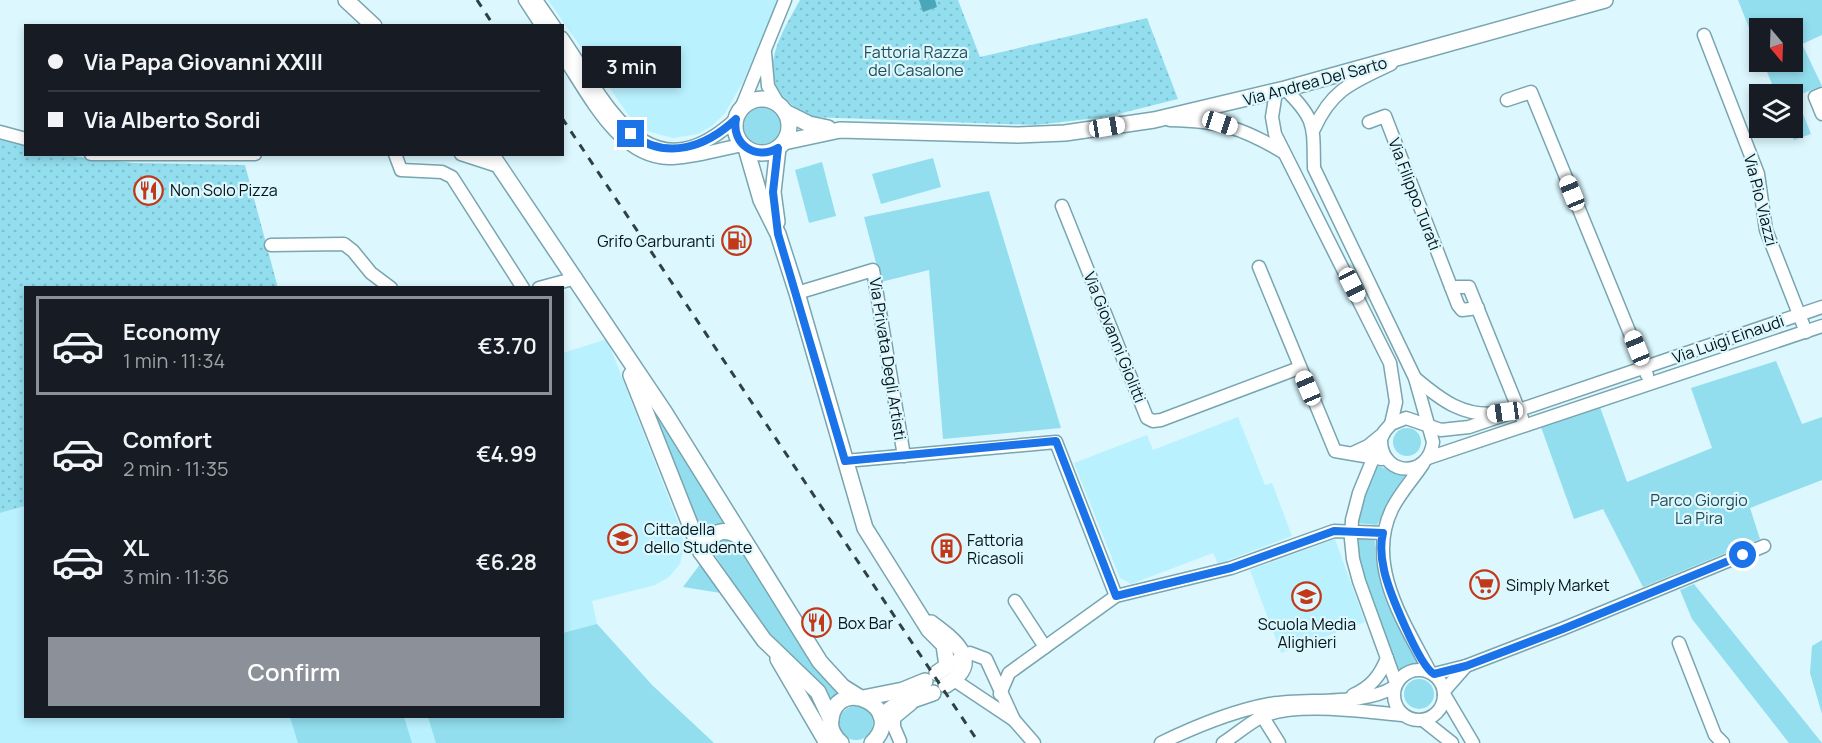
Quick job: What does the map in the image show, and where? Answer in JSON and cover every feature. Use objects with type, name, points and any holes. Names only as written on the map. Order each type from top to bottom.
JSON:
[{"type":"main road","points":[[346,0],[372,24]]},
{"type":"main road","name":"Via Andrea Del Sarto","points":[[782,109],[809,124],[840,130],[1018,135],[1065,133],[1154,120],[1281,90],[1605,0]]},
{"type":"main road","points":[[778,234],[773,192],[781,145],[789,129],[782,109],[760,99],[749,102],[738,115],[736,133],[744,147],[762,200],[778,234],[865,528],[920,615],[944,645],[940,680],[916,700],[893,707],[881,722],[872,743]]},
{"type":"main road","name":"Via Andrea Del Sarto","points":[[781,145],[840,130]]},
{"type":"main road","points":[[744,147],[762,153],[781,145]]},
{"type":"main road","points":[[493,156],[615,338],[820,662],[843,687],[876,707],[881,722]]},
{"type":"main road","points":[[615,338],[701,552],[833,736]]},
{"type":"main road","points":[[701,552],[718,532],[732,532],[742,538]]},
{"type":"main road","points":[[833,736],[838,704],[848,698],[861,698],[903,690],[940,680],[962,670],[963,656],[954,638],[920,615]]},
{"type":"main road","points":[[774,651],[811,683],[824,701],[833,736]]},
{"type":"street","points":[[525,0],[541,24]]},
{"type":"street","points":[[536,0],[553,24]]},
{"type":"street","points":[[564,41],[624,128],[646,144],[672,150],[686,148],[716,137],[738,115],[783,2]]},
{"type":"street","name":"Via Pio Viazzi","points":[[1704,35],[1758,174],[1766,230],[1806,332]]},
{"type":"street","points":[[766,42],[766,77],[782,109]]},
{"type":"street","points":[[1314,129],[1324,108],[1337,94],[1358,80],[1408,56]]},
{"type":"street","points":[[564,58],[611,126],[643,151],[661,157],[674,158],[744,147]]},
{"type":"street","points":[[1403,715],[1394,703],[1395,685],[1353,559],[1352,531],[1359,493],[1381,459],[1386,432],[1396,402],[1390,363],[1275,134],[1272,117],[1281,90],[1309,115],[1314,129],[1314,168],[1415,378],[1433,442],[1426,461],[1393,507],[1383,533],[1381,554],[1384,572],[1414,644],[1473,743]]},
{"type":"street","points":[[1507,99],[1531,92],[1650,384]]},
{"type":"street","points":[[1822,94],[1815,97],[1822,114]]},
{"type":"street","name":"Via Filippo Turati","points":[[1369,122],[1385,116],[1451,287],[1469,287],[1524,424]]},
{"type":"street","points":[[1154,120],[1220,123],[1241,130],[1283,152]]},
{"type":"street","points":[[0,132],[24,139]]},
{"type":"street","points":[[395,156],[398,168],[404,171],[449,174],[523,286]]},
{"type":"street","points":[[472,156],[501,167]]},
{"type":"street","name":"Via Giovanni Giolitti","points":[[1062,206],[1147,418],[1153,421],[1161,420],[1299,368]]},
{"type":"street","points":[[271,245],[344,244],[353,251],[370,273],[389,286]]},
{"type":"street","points":[[1258,267],[1335,451],[1381,459],[1400,468],[1408,469],[1426,461]]},
{"type":"street","name":"Via Privata Degli Artisti","points":[[797,293],[873,270],[904,456]]},
{"type":"street","points":[[546,286],[576,278]]},
{"type":"street","name":"Via Luigi Einaudi","points":[[1427,427],[1441,430],[1460,429],[1822,307]]},
{"type":"street","name":"Via Luigi Einaudi","points":[[1426,461],[1524,424],[1822,326]]},
{"type":"street","points":[[1415,378],[1446,404],[1464,411],[1491,414],[1519,410]]},
{"type":"street","points":[[1353,453],[1368,446],[1406,418],[1421,422],[1427,427]]},
{"type":"street","points":[[845,461],[1056,441],[1116,596]]},
{"type":"street","points":[[1000,694],[1005,677],[1019,665],[1116,596],[1231,568],[1328,533],[1352,531],[1383,533]]},
{"type":"street","points":[[1161,743],[1198,725],[1304,700],[1374,696],[1395,685],[1407,672],[1422,669],[1432,673],[1466,666],[1764,546]]},
{"type":"street","points":[[1015,601],[1045,647]]},
{"type":"street","points":[[1679,643],[1715,735],[1723,743]]},
{"type":"street","points":[[963,656],[977,654],[990,664],[1000,694],[1014,720],[1034,743]]},
{"type":"street","points":[[1346,698],[1366,689],[1382,672],[1387,658]]},
{"type":"street","points":[[990,664],[1019,665]]},
{"type":"street","points":[[1423,720],[1436,714],[1444,693],[1466,666]]},
{"type":"street","points":[[940,680],[1014,720]]},
{"type":"street","points":[[901,742],[894,727],[894,718],[916,700]]},
{"type":"street","points":[[1223,743],[1260,712],[1350,710],[1403,715],[1423,720],[1452,743]]},
{"type":"street","points":[[1260,712],[1279,743]]},
{"type":"street","points":[[881,722],[888,736],[901,742]]},
{"type":"shaded area","points":[[548,0],[778,0],[743,82],[725,113],[713,125],[698,134],[673,138],[647,131],[632,120]]},
{"type":"shaded area","points":[[919,0],[935,0],[937,7],[923,12]]},
{"type":"shaded area","name":"Cittadella dello Studente","points":[[607,339],[681,530],[684,545],[680,564],[669,577],[655,585],[592,601],[597,624],[652,685],[714,743],[0,743],[0,513],[24,506],[24,718],[564,718],[564,353]]},
{"type":"shaded area","points":[[1238,417],[1265,485],[1272,483],[1292,536],[1218,564],[1213,553],[1131,584],[1120,578],[1074,463],[1147,435],[1153,450]]},
{"type":"shaded area","name":"Scuola Media Alighieri","points":[[1335,539],[1365,622],[1281,653],[1250,570]]},
{"type":"green space","name":"Fattoria Razza del Casalone","points":[[800,0],[958,0],[980,57],[1147,18],[1178,99],[1106,117],[1035,125],[811,117],[792,105],[780,92],[774,78],[773,64],[776,49]]},
{"type":"green space","points":[[1738,0],[1822,0],[1822,35],[1803,44],[1803,18],[1749,18],[1749,28]]},
{"type":"green space","points":[[1803,46],[1822,86],[1803,93],[1803,84],[1772,84],[1767,72],[1803,72]]},
{"type":"green space","points":[[762,108],[775,113],[780,126],[775,139],[762,144],[749,139],[744,126],[749,113]]},
{"type":"green space","points":[[1803,114],[1811,134],[1803,137]]},
{"type":"green space","points":[[0,137],[24,144],[24,156],[73,156],[133,163],[245,165],[277,286],[24,286],[24,506],[0,513]]},
{"type":"green space","points":[[933,158],[941,187],[881,204],[872,174]]},
{"type":"green space","points":[[822,162],[836,216],[809,223],[795,170]]},
{"type":"green space","points":[[989,191],[1061,428],[943,439],[929,270],[881,282],[864,217]]},
{"type":"green space","name":"Parco Giorgio La Pira","points":[[1776,361],[1802,424],[1822,417],[1822,480],[1750,508],[1760,539],[1643,587],[1603,509],[1574,519],[1541,427],[1600,407],[1627,482],[1712,448],[1691,388]]},
{"type":"green space","points":[[647,395],[729,524],[713,527],[702,540]]},
{"type":"green space","points":[[1407,428],[1417,432],[1421,442],[1417,452],[1407,456],[1397,452],[1393,442],[1397,432]]},
{"type":"green space","points":[[1377,466],[1406,474],[1377,525],[1357,523],[1361,501]]},
{"type":"green space","points":[[1359,537],[1375,537],[1375,554],[1382,587],[1421,664],[1397,671],[1360,564],[1357,552]]},
{"type":"green space","points":[[717,538],[732,539],[840,693],[829,703],[818,685],[756,619],[713,552]]},
{"type":"green space","points":[[701,563],[721,593],[683,587]]},
{"type":"green space","points":[[1694,584],[1822,743],[1789,743],[1692,619],[1680,590]]},
{"type":"green space","points":[[597,624],[652,685],[714,743],[436,743],[428,718],[564,718],[564,633]]},
{"type":"green space","points":[[1822,640],[1822,714],[1810,673],[1812,646]]},
{"type":"green space","points":[[1419,679],[1430,683],[1434,694],[1430,705],[1419,709],[1408,705],[1404,694],[1408,683]]},
{"type":"green space","points":[[856,706],[868,711],[873,723],[868,735],[856,740],[844,735],[839,723],[844,711]]},
{"type":"green space","points":[[290,718],[404,718],[412,743],[298,743]]},
{"type":"railway","points":[[477,0],[493,24]]},
{"type":"railway","points":[[564,121],[979,743]]},
{"type":"place","name":"Non Solo Pizza","points":[[149,190]]},
{"type":"place","name":"Grifo Carburanti","points":[[736,241]]},
{"type":"place","name":"Cittadella dello Studente","points":[[623,538]]},
{"type":"place","name":"Fattoria Ricasoli","points":[[946,549]]},
{"type":"place","name":"Simply Market","points":[[1485,585]]},
{"type":"place","name":"Scuola Media Alighieri","points":[[1307,596]]},
{"type":"place","name":"Box Bar","points":[[817,623]]},
{"type":"route","points":[[631,134],[655,147],[672,150],[686,148],[716,137],[736,119],[736,136],[746,148],[762,153],[778,148],[773,192],[778,234],[845,461],[1056,441],[1116,596],[1231,568],[1334,531],[1383,533],[1381,554],[1384,572],[1414,644],[1430,672],[1434,674],[1466,666],[1563,629],[1743,555]]}]
